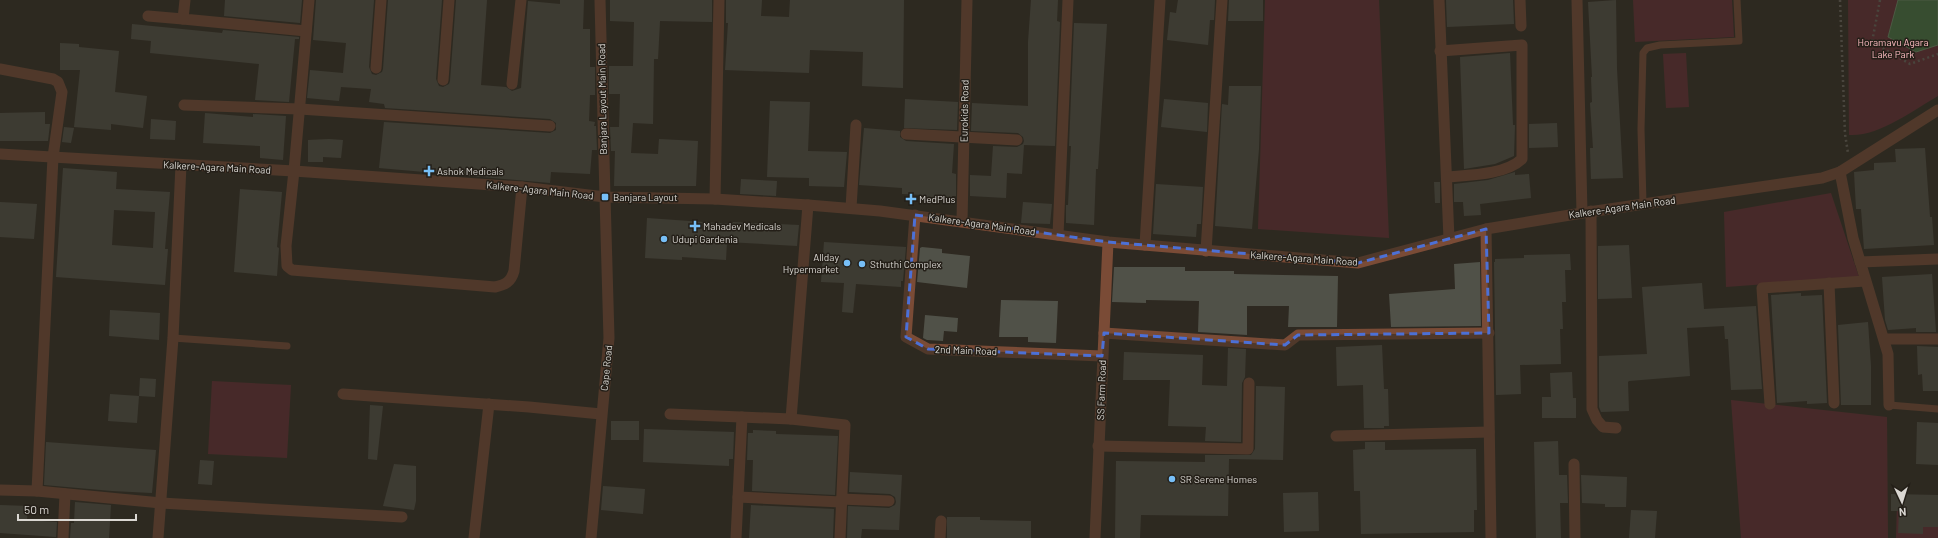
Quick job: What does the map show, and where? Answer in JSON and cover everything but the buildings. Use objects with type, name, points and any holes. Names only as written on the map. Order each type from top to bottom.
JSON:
[{"type":"street","points":[[183,19],[185,0]]},
{"type":"street","points":[[309,0],[286,246],[287,266],[292,270],[495,287],[507,283],[511,279],[514,271],[522,187]]},
{"type":"street","points":[[376,68],[381,0]]},
{"type":"street","points":[[443,80],[449,0]]},
{"type":"street","points":[[512,84],[521,0]]},
{"type":"street","name":"Banjara Layout Main Road","points":[[600,0],[605,197]]},
{"type":"street","points":[[715,199],[719,0]]},
{"type":"street","name":"Eurokids Road","points":[[962,221],[967,0]]},
{"type":"street","points":[[1058,235],[1068,0]]},
{"type":"street","points":[[1145,245],[1160,0]]},
{"type":"street","points":[[1206,251],[1222,0]]},
{"type":"street","points":[[1439,0],[1440,52],[1450,238]]},
{"type":"street","points":[[1520,0],[1521,26]]},
{"type":"street","points":[[1577,0],[1587,212],[1592,410],[1597,420],[1604,427],[1616,428]]},
{"type":"street","points":[[148,16],[306,31]]},
{"type":"street","points":[[1440,52],[1522,46],[1522,159],[1515,166],[1480,174],[1447,177]]},
{"type":"street","points":[[0,70],[53,79],[61,87],[62,92],[53,157],[37,491]]},
{"type":"street","points":[[184,105],[300,109],[550,126]]},
{"type":"street","name":"Kalkere-Agara Main Road","points":[[0,154],[294,171],[522,187],[605,197],[715,199],[851,208],[962,221],[1108,242],[1358,263],[1486,229],[1587,212],[1810,181],[1845,169],[1938,110]]},
{"type":"street","points":[[851,208],[856,125]]},
{"type":"street","points":[[906,134],[1017,140]]},
{"type":"street","points":[[158,538],[172,338],[181,165]]},
{"type":"street","points":[[1845,169],[1860,262],[1888,354],[1889,405]]},
{"type":"street","name":"Cape Road","points":[[591,538],[609,338],[605,197]]},
{"type":"street","points":[[791,419],[808,205]]},
{"type":"street","name":"2nd Main Road","points":[[915,215],[906,337],[928,348],[1102,356]]},
{"type":"street","points":[[1486,229],[1489,333],[1491,538]]},
{"type":"street","name":"SS Farm Road","points":[[1095,538],[1108,242]]},
{"type":"street","points":[[1860,262],[1938,259]]},
{"type":"street","points":[[1770,404],[1762,288],[1865,281]]},
{"type":"street","points":[[1829,284],[1834,403]]},
{"type":"street","points":[[1104,333],[1285,345],[1298,335],[1489,333]]},
{"type":"street","points":[[1884,339],[1938,339]]},
{"type":"street","points":[[1098,446],[1248,449],[1249,383]]},
{"type":"street","points":[[343,394],[490,404],[601,414]]},
{"type":"street","points":[[474,538],[490,404]]},
{"type":"street","points":[[670,414],[791,419],[845,426],[840,538]]},
{"type":"street","points":[[736,538],[742,417]]},
{"type":"street","points":[[1336,436],[1489,432]]},
{"type":"street","points":[[1574,464],[1575,538]]},
{"type":"street","points":[[0,490],[37,491],[161,503],[402,517]]},
{"type":"street","points":[[63,538],[65,494]]},
{"type":"street","points":[[738,497],[841,501],[889,501]]},
{"type":"street","points":[[940,538],[941,522]]},
{"type":"lane","points":[[1643,204],[1641,129],[1643,53],[1647,48],[1660,45],[1739,41],[1737,0]]},
{"type":"lane","points":[[172,338],[287,346]]},
{"type":"lane","points":[[1889,405],[1938,409]]},
{"type":"path","points":[[1840,0],[1845,169]]},
{"type":"path","points":[[1880,0],[1872,42],[1910,64],[1938,54]]},
{"type":"highlighted area","points":[[915,215],[1108,242],[1358,263],[1486,229],[1489,333],[1298,335],[1285,345],[1104,333],[1102,356],[928,349],[906,337]]},
{"type":"green space","points":[[1265,0],[1379,0],[1389,238],[1258,229]]},
{"type":"green space","points":[[1633,0],[1732,0],[1734,37],[1635,42]]},
{"type":"green space","name":"Horamavu Agara Lake Park","points":[[1848,0],[1938,0],[1938,96],[1884,127],[1872,132],[1849,135]]},
{"type":"green space","points":[[1686,53],[1689,107],[1666,108],[1663,54]]},
{"type":"green space","points":[[1831,193],[1859,277],[1726,287],[1724,212]]},
{"type":"green space","points":[[212,381],[291,385],[287,458],[208,454]]},
{"type":"green space","points":[[1731,400],[1887,417],[1888,538],[1741,538]]},
{"type":"green space","points":[[1897,504],[1938,504],[1938,538],[1896,538]]},
{"type":"shaded area","points":[[1898,0],[1938,0],[1938,45],[1916,52],[1888,37]]},
{"type":"place","name":"Ashok Medicals","points":[[429,171]]},
{"type":"place","name":"Banjara Layout","points":[[605,197]]},
{"type":"place","name":"MedPlus","points":[[911,199]]},
{"type":"place","name":"Mahadev Medicals","points":[[695,226]]},
{"type":"place","name":"Udupi Gardenia","points":[[664,239]]},
{"type":"place","name":"Allday Hypermarket","points":[[847,263]]},
{"type":"place","name":"Sthuthi Complex","points":[[862,264]]},
{"type":"place","name":"SR Serene Homes","points":[[1172,479]]}]
